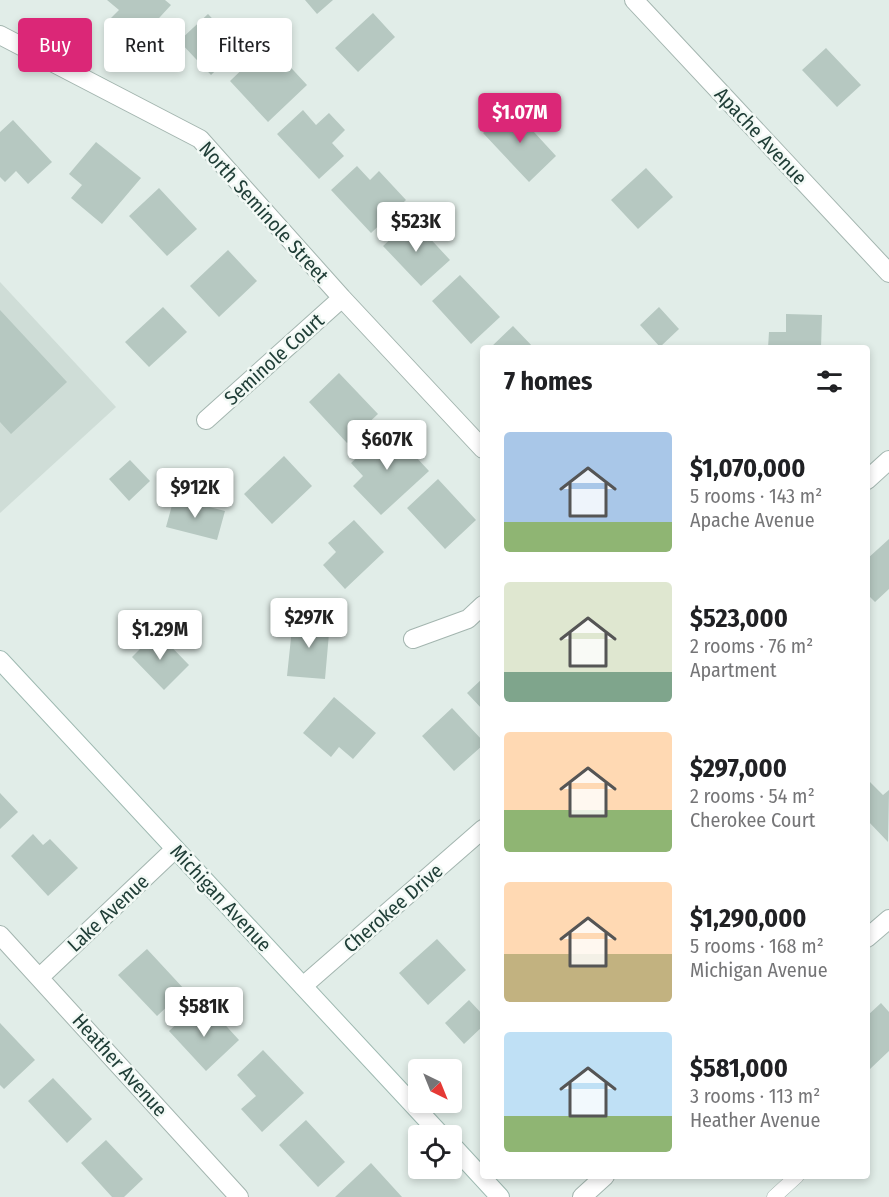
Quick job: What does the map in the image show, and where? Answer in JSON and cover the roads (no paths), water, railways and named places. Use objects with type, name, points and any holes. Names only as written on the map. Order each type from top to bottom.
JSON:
[{"type":"street","name":"Apache Avenue","points":[[634,0],[889,273]]},
{"type":"street","name":"North Seminole Street","points":[[0,35],[200,139],[342,298],[480,446]]},
{"type":"street","name":"Seminole Court","points":[[206,420],[342,298]]},
{"type":"street","points":[[870,477],[889,460]]},
{"type":"street","points":[[413,639],[468,619],[480,608]]},
{"type":"street","name":"Michigan Avenue","points":[[0,660],[432,1125]]},
{"type":"street","name":"Cherokee Drive","points":[[303,987],[480,832]]},
{"type":"street","name":"Lake Avenue","points":[[40,977],[175,849]]},
{"type":"street","points":[[870,935],[889,919]]},
{"type":"street","name":"Heather Avenue","points":[[0,935],[239,1197]]},
{"type":"street","points":[[462,1156],[480,1175]]},
{"type":"street","points":[[483,1179],[500,1197]]},
{"type":"street","points":[[582,1197],[602,1179]]},
{"type":"lane","points":[[774,1197],[794,1179]]}]
